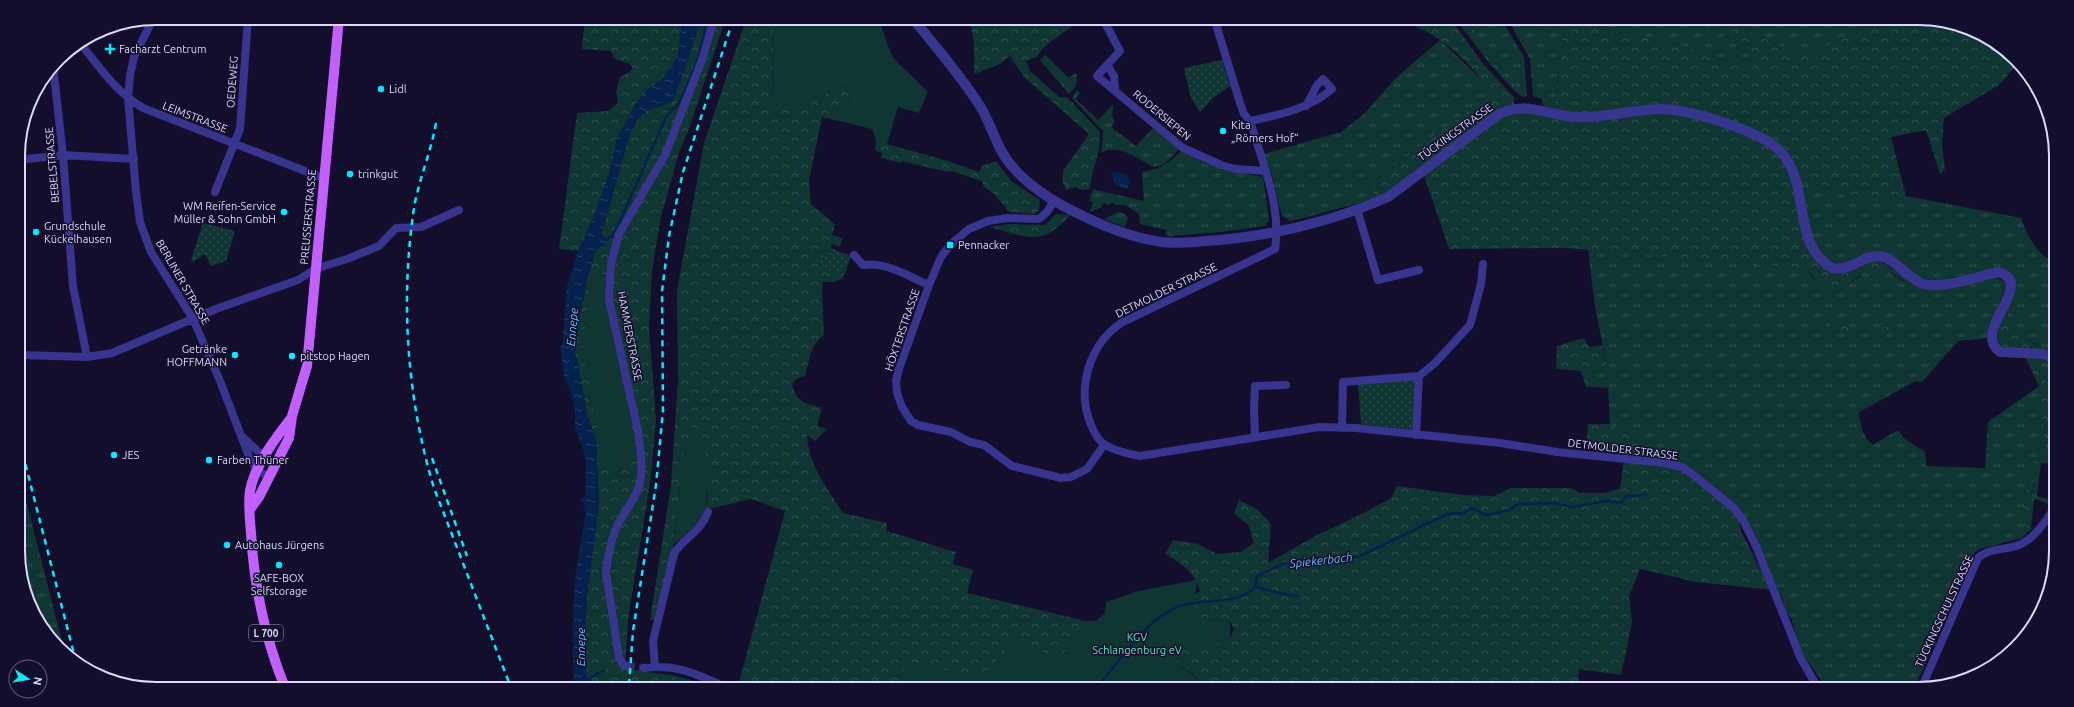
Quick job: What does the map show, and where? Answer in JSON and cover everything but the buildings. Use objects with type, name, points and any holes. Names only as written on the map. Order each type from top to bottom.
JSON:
[{"type":"main road","name":"PREUSSERSTRASSE","points":[[274,467],[288,438],[292,416],[301,392],[310,351],[315,269],[338,25]]},
{"type":"main road","name":"PREUSSERSTRASSE","points":[[265,457],[280,432],[292,416]]},
{"type":"main road","name":"L 700","points":[[265,457],[257,470],[250,490],[256,587],[262,620],[283,682]]},
{"type":"main road","name":"L 700","points":[[251,508],[259,497],[274,467]]},
{"type":"street","name":"BERLINER STRASSE","points":[[150,25],[134,57],[130,76],[128,98],[138,207],[146,239],[157,262],[193,319],[220,381],[250,459],[257,470]]},
{"type":"street","name":"OEDEWEG","points":[[216,192],[240,129],[247,25]]},
{"type":"street","name":"HAMMERSTRASSE","points":[[627,666],[623,665],[619,657],[606,572],[615,533],[636,493],[641,478],[640,450],[638,431],[609,300],[611,263],[619,234],[665,156],[702,60],[712,25]]},
{"type":"street","name":"TÜCKINGSTRASSE","points":[[918,25],[957,72],[975,99],[984,113],[1000,151],[1011,166],[1039,191],[1054,201],[1111,229],[1162,242],[1227,240],[1276,233],[1357,209],[1388,197],[1499,114],[1514,108],[1530,108],[1577,117],[1608,116],[1664,109],[1731,125],[1763,139],[1779,150],[1788,162],[1798,183],[1805,227],[1818,255],[1827,265],[1838,270],[1848,268],[1870,257],[1880,255],[1916,280],[1931,285],[1999,272],[2008,275],[2012,286],[2010,294],[1993,330],[1992,339],[1995,348],[2000,352],[2042,354],[2049,356]]},
{"type":"street","name":"RODERSIEPEN","points":[[1107,25],[1120,51],[1097,76],[1183,148],[1221,165],[1236,169],[1265,171]]},
{"type":"street","points":[[1216,25],[1240,103],[1244,114],[1250,121],[1265,171],[1274,210],[1276,233]]},
{"type":"street","name":"LEIMSTRASSE","points":[[83,47],[114,84],[128,98],[143,108],[323,178]]},
{"type":"street","points":[[1107,64],[1114,76],[1115,90]]},
{"type":"street","name":"BEBELSTRASSE","points":[[54,74],[63,155],[73,286],[87,357]]},
{"type":"street","points":[[1250,121],[1279,115],[1306,106]]},
{"type":"street","points":[[25,159],[63,155],[134,159]]},
{"type":"street","name":"HÖXTERSTRASSE","points":[[1054,201],[1047,212],[1039,218],[1001,219],[988,221],[969,229],[950,245],[941,257],[929,285],[896,381],[896,393],[902,407],[911,421],[918,425],[951,432],[970,442],[984,445],[1012,466],[1061,478],[1082,473],[1087,470],[1104,445]]},
{"type":"street","points":[[1357,209],[1378,280],[1419,270]]},
{"type":"street","points":[[25,355],[87,357],[112,354],[193,319],[298,280],[315,269],[347,259],[379,246],[396,228],[421,227],[459,210]]},
{"type":"street","name":"DETMOLDER STRASSE","points":[[1276,233],[1274,249],[1121,323],[1104,338],[1092,359],[1085,383],[1085,395],[1089,419],[1098,439],[1104,445],[1126,454],[1140,456],[1319,427],[1500,443],[1556,452],[1666,463],[1687,470],[1733,508],[1743,520],[1756,546],[1799,655],[1815,682]]},
{"type":"street","name":"HÖXTERSTRASSE","points":[[854,255],[863,265],[875,264],[886,266],[929,285]]},
{"type":"street","points":[[1342,428],[1343,382],[1419,376],[1435,363],[1470,326],[1481,284],[1483,264]]},
{"type":"street","points":[[1416,436],[1419,376]]},
{"type":"street","points":[[1255,437],[1255,386],[1286,386]]},
{"type":"street","name":"BERLINER STRASSE","points":[[241,435],[274,467]]},
{"type":"street","points":[[257,470],[269,477]]},
{"type":"street","points":[[654,667],[653,641],[674,554],[681,544],[700,528],[708,512]]},
{"type":"street","name":"TÜCKINGSCHULSTRASSE","points":[[1923,682],[1978,558],[1985,553],[2020,545],[2030,539],[2049,516]]},
{"type":"street","points":[[644,668],[667,666],[683,670],[713,682]]},
{"type":"green space","points":[[584,25],[681,25],[678,57],[661,80],[646,91],[636,104],[617,139],[610,172],[593,219],[578,251],[559,249],[577,113],[608,111],[618,103],[616,92],[620,78],[633,69],[630,64],[615,59],[611,51],[582,49]]},
{"type":"green space","points":[[700,25],[723,25],[689,129],[679,152],[661,217],[652,270],[649,327],[656,420],[650,484],[628,619],[625,669],[676,676],[675,682],[587,682],[585,647],[587,594],[599,505],[596,440],[588,417],[576,356],[575,340],[588,276],[596,250],[604,237],[601,235],[631,130],[638,119],[645,112],[662,106],[668,102],[672,102]]},
{"type":"green space","points":[[744,25],[775,25],[770,104],[797,107],[809,100],[846,85],[850,104],[822,117],[809,180],[811,204],[835,224],[832,235],[842,238],[840,247],[832,244],[829,253],[834,271],[845,273],[842,279],[834,282],[823,282],[824,335],[813,348],[805,376],[796,379],[792,384],[799,399],[810,405],[822,408],[817,426],[827,429],[815,441],[807,435],[808,446],[815,467],[825,486],[843,513],[887,523],[886,531],[956,552],[953,564],[973,570],[967,593],[1086,621],[1060,660],[1016,639],[980,679],[909,661],[898,682],[739,682],[785,511],[751,499],[705,510],[708,493],[692,427],[684,452],[673,545],[674,555],[657,619],[650,620],[671,486],[678,380],[677,291],[704,143]]},
{"type":"green space","points":[[774,25],[881,25],[891,54],[896,61],[928,92],[919,113],[898,107],[887,144],[875,150],[876,140],[872,129],[822,117],[850,104],[846,85],[814,97],[797,107],[770,104],[773,83]]},
{"type":"green space","points":[[971,25],[1074,25],[1050,42],[1037,57],[1026,61],[1030,71],[1059,97],[1067,97],[1100,132],[1098,155],[1092,175],[1090,189],[1082,190],[1075,187],[1066,190],[1062,181],[1063,171],[1089,134],[1024,77],[1010,56],[1000,64],[974,74],[974,43]]},
{"type":"green space","points":[[1412,25],[1455,25],[1484,65],[1514,97],[1514,108],[1543,111],[1555,103],[1565,25],[1580,25],[1678,44],[1752,70],[1755,59],[1722,33],[1707,25],[1738,25],[1802,57],[1875,25],[1935,26],[1952,29],[1976,39],[1991,47],[2014,68],[1999,85],[1944,118],[1942,144],[1945,170],[1940,174],[1926,130],[1891,137],[1906,196],[1898,200],[1841,194],[1824,186],[1801,183],[1803,218],[1827,265],[1825,270],[1837,274],[1849,272],[1878,259],[1916,285],[1889,272],[1875,270],[1855,279],[1837,292],[1821,288],[1807,269],[1566,248],[1449,249],[1424,175],[1400,183],[1377,198],[1368,186],[1490,94],[1468,64],[1447,45],[1431,34]]},
{"type":"green space","points":[[1460,25],[1471,25],[1495,62],[1516,86],[1513,89],[1490,64]]},
{"type":"green space","points":[[1471,25],[1505,25],[1524,57],[1527,96],[1522,97],[1513,89],[1515,86],[1495,62]]},
{"type":"green space","points":[[1511,25],[1532,25],[1549,33],[1553,25],[1565,25],[1555,103],[1547,108],[1542,103],[1542,99],[1533,96],[1530,59]]},
{"type":"green space","points":[[1533,25],[1554,25],[1550,33]]},
{"type":"green space","points":[[1580,25],[1707,25],[1722,33],[1756,60],[1752,70],[1678,44]]},
{"type":"green space","points":[[1738,25],[1875,25],[1802,57]]},
{"type":"green space","points":[[1440,40],[1485,83],[1490,94],[1368,186],[1377,198],[1290,221],[1282,216],[1271,172],[1264,154],[1341,132],[1363,115],[1397,77]]},
{"type":"green space","points":[[1045,55],[1069,78],[1075,73],[1077,75],[1076,86],[1069,94],[1040,60]]},
{"type":"green space","points":[[1222,60],[1230,86],[1213,98],[1200,112],[1191,98],[1184,68]]},
{"type":"green space","points":[[1077,90],[1080,93],[1076,99],[1098,120],[1113,105],[1112,116],[1115,122],[1111,127],[1136,146],[1153,128],[1179,149],[1165,164],[1154,167],[1128,153],[1121,151],[1108,150],[1101,153],[1103,131],[1072,98]]},
{"type":"green space","points":[[887,144],[948,161],[979,172],[982,166],[996,161],[1011,181],[1040,200],[1039,210],[1035,214],[1009,212],[994,194],[984,187],[982,181],[951,171],[947,172],[902,161],[901,163],[881,158],[882,153],[875,150]]},
{"type":"green space","points":[[1181,151],[1223,170],[1263,177],[1269,219],[1265,226],[1221,232],[1170,236],[1166,235],[1166,230],[1140,224],[1139,214],[1125,205],[1115,205],[1113,202],[1107,205],[1106,203],[1101,205],[1102,207],[1090,212],[1093,202],[1089,201],[1093,189],[1144,201],[1142,172],[1164,165],[1172,160]]},
{"type":"green space","points":[[1801,183],[1824,186],[1841,194],[1898,200],[1906,196],[2021,218],[2034,245],[2047,258],[2049,257],[2049,353],[2042,351],[2036,344],[2022,336],[2011,326],[2006,309],[2013,294],[2015,284],[2012,275],[2008,270],[1999,269],[1935,281],[1919,277],[1887,256],[1859,263],[1842,265],[1831,262],[1822,255],[1811,233]]},
{"type":"green space","points":[[1119,212],[1125,214],[1128,218],[1125,227],[1104,219]]},
{"type":"green space","points":[[1056,214],[1070,215],[1051,232],[1042,236],[1024,236],[990,227],[1010,224],[1045,225]]},
{"type":"green space","points":[[203,223],[235,231],[226,261],[211,266],[205,254],[193,262],[191,260]]},
{"type":"green space","points":[[831,248],[851,256],[845,273],[820,268],[824,252],[829,253]]},
{"type":"green space","points":[[1588,249],[1807,269],[1813,279],[1837,292],[1869,270],[1879,269],[1889,272],[1903,281],[1940,289],[1995,278],[2005,281],[2006,287],[1992,322],[1988,338],[1958,341],[1922,382],[1916,381],[1859,412],[1863,430],[1873,445],[1898,430],[1905,439],[1925,452],[1926,466],[1985,468],[1988,422],[2039,386],[2044,435],[2029,474],[2024,500],[2024,531],[2031,527],[2032,528],[2022,538],[1980,549],[1975,552],[1917,682],[1821,682],[1799,646],[1791,617],[1785,611],[1782,597],[1778,593],[1754,532],[1737,510],[1736,503],[1710,480],[1680,460],[1652,448],[1610,424],[1608,388],[1595,387],[1591,372],[1607,366],[1595,307]]},
{"type":"green space","points":[[606,274],[608,308],[637,460],[604,468],[583,349],[590,276]]},
{"type":"green space","points":[[2006,309],[2013,327],[2042,351],[2002,348],[1998,339],[1998,329]]},
{"type":"green space","points":[[1829,324],[1841,324],[1858,334],[1831,332]]},
{"type":"green space","points":[[1896,327],[1883,337],[1869,332],[1873,328]]},
{"type":"green space","points":[[1584,338],[1589,347],[1602,345],[1607,366],[1591,372],[1595,387],[1586,387],[1581,371],[1556,369],[1557,346]]},
{"type":"green space","points":[[2025,356],[2049,360],[2049,385],[2033,359],[2026,359]]},
{"type":"green space","points":[[2026,359],[2033,359],[2049,385],[2049,441],[2042,450],[2031,496],[2034,501],[2031,527],[2024,532],[2024,500],[2029,474],[2044,435],[2039,386]]},
{"type":"green space","points":[[1416,378],[1416,430],[1361,424],[1358,383]]},
{"type":"green space","points":[[1588,424],[1610,424],[1652,448],[1680,460],[1710,480],[1736,503],[1741,531],[1755,559],[1774,590],[1696,582],[1640,569],[1629,596],[1632,623],[1621,675],[1579,669],[1578,682],[1201,682],[1192,673],[1184,668],[1174,665],[1183,648],[1194,644],[1209,645],[1230,638],[1234,629],[1230,621],[1193,618],[1183,605],[1200,591],[1198,584],[1187,569],[1165,554],[1173,540],[1198,544],[1217,554],[1241,552],[1254,543],[1249,526],[1234,513],[1239,500],[1258,510],[1271,524],[1268,563],[1319,534],[1360,515],[1391,498],[1397,486],[1463,495],[1494,496],[1511,488],[1571,488],[1580,493],[1605,493],[1620,488],[1625,453],[1595,449],[1587,440]]},
{"type":"green space","points":[[692,426],[705,450],[709,477],[705,510],[702,520],[673,545],[684,452]]},
{"type":"green space","points":[[2049,441],[2049,464],[2041,463],[2037,496],[2047,499],[2049,497],[2049,505],[2036,499],[2034,501],[2031,496],[2042,450]]},
{"type":"green space","points":[[25,497],[62,641],[47,624],[32,593],[26,568]]},
{"type":"green space","name":"KGV Schlangenburg eV","points":[[1197,580],[1193,618],[1230,621],[1230,638],[1209,645],[1194,644],[1183,648],[1174,665],[1191,673],[1199,682],[898,682],[909,661],[980,679],[1016,639],[1060,660],[1086,621],[1096,621],[1105,613],[1106,602],[1138,591]]},
{"type":"green space","points":[[676,676],[699,682],[675,682]]},
{"type":"water","name":"Ennepe","points":[[681,25],[701,25],[701,27],[698,28],[684,73],[672,102],[668,102],[662,106],[645,112],[638,119],[631,130],[601,235],[607,237],[609,242],[596,250],[588,276],[575,340],[576,356],[588,417],[596,440],[599,505],[587,594],[585,647],[587,679],[591,677],[591,680],[589,682],[574,682],[573,613],[578,559],[585,519],[585,508],[581,499],[585,496],[586,464],[582,446],[575,429],[575,411],[570,389],[564,376],[560,346],[562,346],[567,286],[578,251],[593,219],[610,172],[617,139],[636,105],[646,91],[661,80],[678,57]]},
{"type":"water","points":[[1113,171],[1127,175],[1130,183],[1127,189],[1117,186],[1111,175]]},
{"type":"waterway","points":[[606,240],[612,236],[620,221],[667,115],[678,104],[687,85],[700,52],[705,25]]},
{"type":"waterway","name":"Spiekerbach","points":[[1101,682],[1143,632],[1165,614],[1185,604],[1239,597],[1248,593],[1255,587],[1257,576],[1285,563],[1311,564],[1360,556],[1447,514],[1464,513],[1471,508],[1487,515],[1509,510],[1518,504],[1554,503],[1572,507],[1607,501],[1621,503],[1626,496],[1646,495]]},
{"type":"waterway","points":[[1255,587],[1282,594],[1298,596]]},
{"type":"waterway","name":"Spiekerbach","points":[[589,679],[604,670]]},
{"type":"tunnel","points":[[627,666],[644,668]]},
{"type":"railway","points":[[629,682],[633,631],[656,485],[663,410],[662,291],[669,236],[683,172],[731,25]]},
{"type":"railway","points":[[436,123],[416,197],[410,243],[407,278],[407,314],[412,385],[425,454],[434,488],[509,682]]},
{"type":"railway","points":[[432,458],[467,556]]},
{"type":"railway","points":[[25,463],[73,652]]},
{"type":"place","name":"Facharzt Centrum","points":[[110,49]]},
{"type":"place","name":"Lidl","points":[[381,89]]},
{"type":"place","name":"Kita „Römers Hof“","points":[[1223,131]]},
{"type":"place","name":"trinkgut","points":[[350,174]]},
{"type":"place","name":"WM Reifen-Service Müller & Sohn GmbH","points":[[284,212]]},
{"type":"place","name":"Grundschule Kückelhausen","points":[[36,232]]},
{"type":"place","name":"Pennacker","points":[[950,245]]},
{"type":"place","name":"Getränke HOFFMANN","points":[[235,355]]},
{"type":"place","name":"pitstop Hagen","points":[[292,356]]},
{"type":"place","name":"JES","points":[[114,455]]},
{"type":"place","name":"Farben Thüner","points":[[209,460]]},
{"type":"place","name":"Autohaus Jürgens","points":[[227,545]]},
{"type":"place","name":"SAFE-BOX Selfstorage","points":[[279,565]]}]
